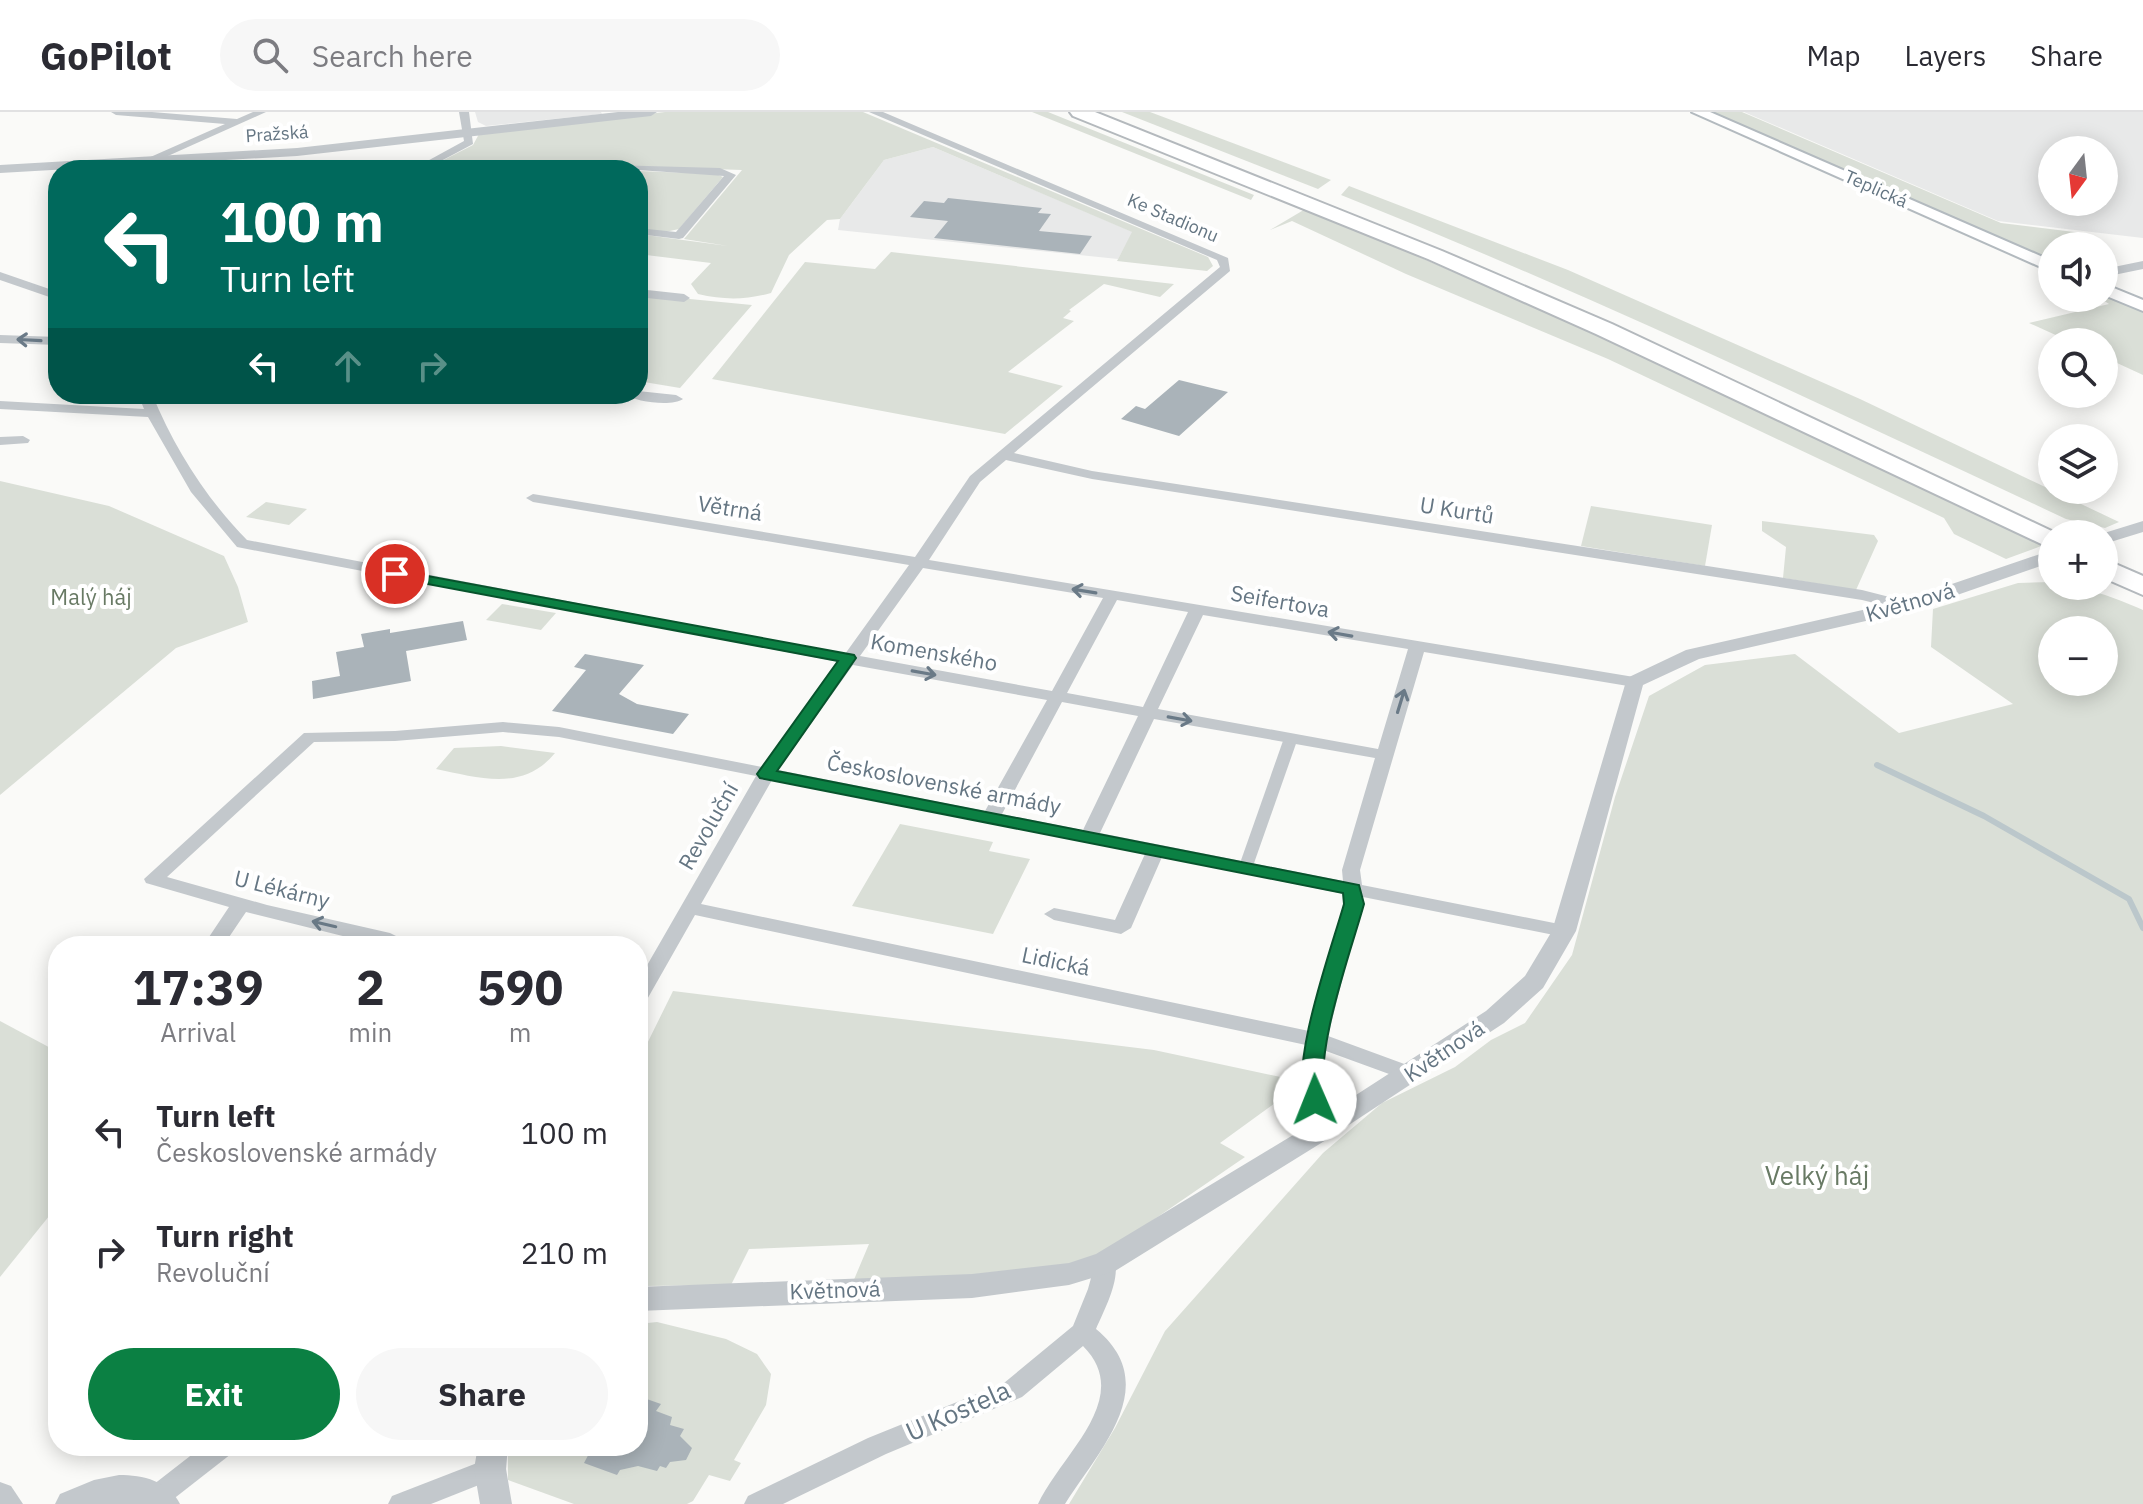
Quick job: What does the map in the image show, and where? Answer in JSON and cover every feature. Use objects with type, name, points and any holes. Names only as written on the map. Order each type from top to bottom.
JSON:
[{"type":"highway","points":[[1079,112],[1407,244],[1604,329],[1795,416],[2038,534]]},
{"type":"highway","points":[[1106,112],[1449,248],[1619,322],[2042,520]]},
{"type":"highway","points":[[2118,556],[2143,569]]},
{"type":"highway","points":[[2118,574],[2143,587]]},
{"type":"main road","name":"Teplická","points":[[1699,112],[2038,261]]},
{"type":"main road","points":[[2118,295],[2143,306]]},
{"type":"street","points":[[116,112],[236,122]]},
{"type":"street","points":[[152,160],[261,112]]},
{"type":"street","points":[[437,160],[469,142],[470,133],[464,112]]},
{"type":"street","name":"Pražská","points":[[166,160],[297,152],[651,112]]},
{"type":"street","name":"Ke Stadionu","points":[[874,112],[1222,258],[1226,268],[1002,455]]},
{"type":"street","name":"Pražská","points":[[0,169],[48,166]]},
{"type":"street","points":[[648,169],[731,175],[679,236],[648,232]]},
{"type":"street","points":[[2118,270],[2143,265]]},
{"type":"street","points":[[0,276],[48,292]]},
{"type":"street","points":[[41,290],[48,289]]},
{"type":"street","points":[[648,294],[684,298]]},
{"type":"street","points":[[0,339],[48,341]]},
{"type":"street","points":[[648,396],[676,399]]},
{"type":"street","points":[[0,405],[153,413],[149,404]]},
{"type":"street","name":"Komenského","points":[[153,413],[190,483],[212,514],[242,544],[1385,755]]},
{"type":"street","points":[[0,441],[23,440]]},
{"type":"street","name":"Revoluční","points":[[648,980],[766,774],[919,563],[975,479],[1002,455]]},
{"type":"street","name":"U Kurtů","points":[[1002,455],[1092,475],[1862,595],[1907,606]]},
{"type":"street","name":"Větrná","points":[[533,498],[919,563]]},
{"type":"street","points":[[2118,534],[2140,527]]},
{"type":"street","name":"Květnová","points":[[648,1298],[972,1286],[1023,1282],[1105,1263],[1411,1074],[1495,1017],[1534,982],[1564,931],[1634,682],[1660,667],[1728,644],[1907,606],[2038,561]]},
{"type":"street","name":"Seifertova","points":[[919,563],[1634,682]]},
{"type":"street","points":[[990,819],[1112,596]]},
{"type":"street","points":[[1089,837],[1197,610]]},
{"type":"street","points":[[1339,1119],[1315,1100],[1310,1087],[1317,1040],[1354,904],[1351,870],[1417,647]]},
{"type":"street","name":"Československé armády","points":[[153,879],[310,737],[525,728],[559,732],[990,819],[1246,866],[1564,931]]},
{"type":"street","points":[[1246,866],[1291,738]]},
{"type":"street","points":[[1054,914],[1121,928],[1156,850]]},
{"type":"street","name":"U Lékárny","points":[[153,879],[375,936]]},
{"type":"street","points":[[220,936],[241,904]]},
{"type":"street","name":"Lidická","points":[[689,908],[1317,1040],[1411,1074]]},
{"type":"street","name":"U Kostela","points":[[757,1504],[877,1446],[1013,1390],[1083,1332],[1100,1289],[1105,1263]]},
{"type":"street","points":[[1051,1504],[1112,1408],[1117,1393],[1117,1378],[1110,1362],[1097,1342],[1083,1332]]},
{"type":"street","points":[[71,1504],[100,1493],[134,1487],[161,1500],[211,1456]]},
{"type":"street","points":[[401,1504],[491,1458],[496,1504]]},
{"type":"street","points":[[0,1496],[7,1504]]},
{"type":"shaded area","points":[[475,112],[602,114],[486,126],[478,122]]},
{"type":"shaded area","points":[[1744,112],[2143,112],[2143,238],[2118,235],[2118,232],[1998,221]]},
{"type":"shaded area","points":[[933,147],[1133,232],[1118,259],[838,230],[840,219],[884,160]]},
{"type":"green space","points":[[665,112],[863,112],[1208,257],[1213,266],[1207,271],[1117,261],[1132,232],[933,147],[884,160],[840,219],[827,220],[789,255],[771,293],[743,298],[698,294],[691,284],[711,263],[648,255],[648,235],[728,246],[684,239],[742,170],[648,167],[648,160],[444,160],[473,145],[479,134]]},
{"type":"green space","points":[[1032,112],[1048,112],[1254,195],[1251,200]]},
{"type":"green space","points":[[1122,112],[1150,112],[1331,180],[1318,189]]},
{"type":"green space","points":[[1707,112],[1742,112],[2001,223],[2074,232],[2038,232],[2038,257]]},
{"type":"green space","points":[[648,171],[716,174],[723,177],[679,229],[665,232],[648,230]]},
{"type":"green space","points":[[1349,186],[1568,270],[1860,399],[2038,484],[2038,504],[2081,504],[2115,520],[2066,519],[1615,311],[1341,195]]},
{"type":"green space","points":[[1307,208],[1653,359],[2038,542],[2038,547],[2006,559],[1954,534],[1944,518],[1608,359],[1406,274],[1292,221],[1270,230]]},
{"type":"green space","points":[[891,252],[1174,284],[1160,297],[1104,284],[1069,310],[1063,318],[1074,321],[1008,372],[1063,386],[1005,434],[712,379],[805,262],[875,269]]},
{"type":"green space","points":[[648,295],[752,305],[680,388],[648,383]]},
{"type":"green space","points":[[2118,301],[2143,311],[2143,375],[2118,363],[2118,328],[2040,328],[2029,323],[2075,312],[2118,312]]},
{"type":"green space","name":"Malý háj","points":[[0,481],[109,506],[224,556],[238,587],[248,622],[176,648],[0,795]]},
{"type":"green space","points":[[266,502],[307,509],[289,525],[246,517]]},
{"type":"green space","points":[[1591,506],[1712,525],[1705,566],[1581,546]]},
{"type":"green space","points":[[1762,521],[1874,535],[1878,541],[1856,590],[1783,578],[1786,547],[1762,531]]},
{"type":"green space","name":"Velký háj","points":[[2038,582],[2038,600],[2118,600],[2143,610],[2143,1504],[1069,1504],[1115,1428],[1165,1331],[1323,1153],[1382,1103],[1455,1067],[1491,1040],[1525,1023],[1572,955],[1615,797],[1649,696],[1705,665],[1795,654],[1899,733],[2013,704],[1931,647],[1933,609],[2018,583]]},
{"type":"green space","points":[[502,604],[556,613],[541,630],[486,620]]},
{"type":"green space","points":[[501,746],[555,753],[543,765],[515,778],[485,778],[436,769],[454,748]]},
{"type":"green space","points":[[900,824],[993,842],[989,851],[1030,859],[993,934],[852,906]]},
{"type":"green space","points":[[673,991],[1154,1050],[1304,1082],[1220,1143],[1245,1157],[1108,1251],[1084,1262],[924,1280],[853,1282],[869,1244],[749,1249],[731,1285],[648,1286],[648,1042]]},
{"type":"green space","points":[[0,1021],[48,1047],[48,1217],[0,1277]]},
{"type":"green space","points":[[657,1322],[726,1339],[757,1354],[771,1374],[766,1405],[734,1460],[741,1463],[730,1481],[709,1475],[693,1501],[687,1504],[574,1504],[508,1480],[508,1456],[648,1456],[648,1323]]},
{"type":"building","points":[[948,198],[1042,208],[1038,213],[1051,214],[1039,231],[1092,236],[1080,254],[934,238],[948,221],[910,217],[924,201],[944,203]]},
{"type":"building","points":[[1179,380],[1228,392],[1179,436],[1121,419],[1136,406],[1145,409]]},
{"type":"building","points":[[463,621],[467,640],[406,651],[411,681],[313,699],[312,681],[340,676],[336,652],[364,647],[361,634],[390,629],[390,633]]},
{"type":"building","points":[[585,654],[644,665],[619,694],[637,704],[689,714],[673,734],[552,711],[586,670],[574,667]]},
{"type":"building","points":[[648,1399],[661,1404],[656,1411],[672,1417],[670,1425],[684,1429],[680,1436],[692,1448],[686,1460],[670,1462],[666,1468],[660,1466],[657,1471],[638,1466],[620,1470],[617,1475],[584,1463],[588,1456],[648,1456]]},
{"type":"waterway","points":[[1877,765],[1984,816],[2129,899],[2143,928]]},
{"type":"route","points":[[395,574],[848,658],[766,774],[1352,889],[1354,904],[1317,1040],[1310,1087],[1315,1100]]}]
